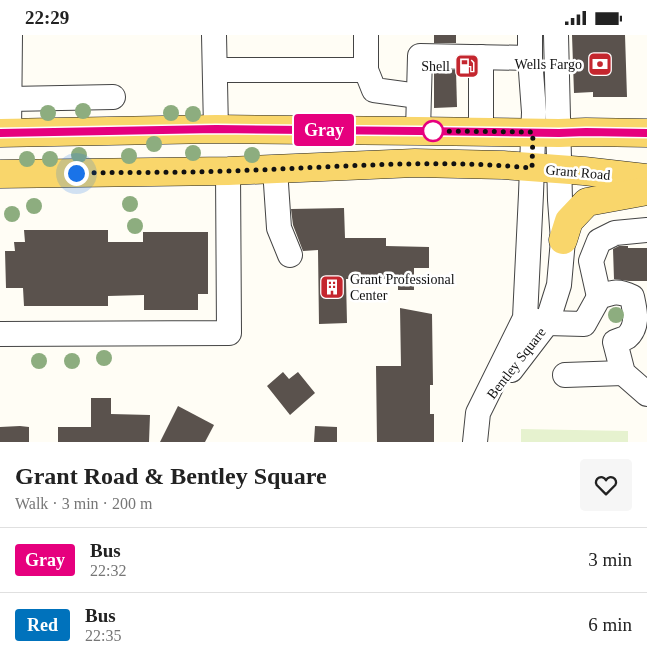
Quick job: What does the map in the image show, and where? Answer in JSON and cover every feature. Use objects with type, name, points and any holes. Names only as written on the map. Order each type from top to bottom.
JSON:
[{"type":"main road","points":[[5,133],[216,129],[647,133]]},
{"type":"main road","name":"Grant Road","points":[[0,174],[228,171],[415,163],[503,165],[647,178]]},
{"type":"main road","points":[[563,240],[569,221],[587,202],[647,191]]},
{"type":"street","points":[[5,133],[10,99],[5,74],[10,35]]},
{"type":"street","points":[[214,35],[216,129]]},
{"type":"street","points":[[366,35],[366,70],[374,90],[418,96]]},
{"type":"street","points":[[546,133],[556,35]]},
{"type":"street","points":[[418,131],[420,56],[481,57],[530,46],[534,107],[546,133]]},
{"type":"street","points":[[481,57],[481,131]]},
{"type":"street","points":[[215,70],[366,70]]},
{"type":"street","points":[[10,99],[113,97]]},
{"type":"street","name":"Bentley Square","points":[[536,321],[532,168],[546,133]]},
{"type":"street","name":"Bentley Square","points":[[474,442],[478,413],[559,285],[563,240],[560,169],[546,133]]},
{"type":"street","points":[[275,169],[279,228],[290,255]]},
{"type":"street","points":[[0,334],[229,333],[228,171]]},
{"type":"street","points":[[584,325],[599,297],[591,261],[599,241],[615,233],[647,230]]},
{"type":"street","points":[[599,297],[613,292],[624,293],[632,297],[635,311],[635,326],[626,337],[615,342]]},
{"type":"street","points":[[536,321],[584,325],[615,342],[623,373],[647,394]]},
{"type":"street","points":[[565,375],[623,373]]},
{"type":"green space","points":[[521,429],[628,431],[628,442],[521,442]]},
{"type":"building","points":[[434,35],[456,35],[456,43],[434,43]]},
{"type":"building","name":"Wells Fargo","points":[[572,35],[625,35],[627,97],[593,97],[593,92],[574,93]]},
{"type":"building","points":[[434,70],[456,70],[457,107],[434,108]]},
{"type":"building","points":[[344,208],[345,238],[386,238],[386,246],[429,247],[429,268],[414,268],[414,290],[398,290],[398,279],[346,279],[347,323],[319,324],[318,250],[303,251],[293,225],[291,209]]},
{"type":"building","points":[[24,230],[108,230],[108,242],[143,242],[143,232],[208,232],[208,294],[198,294],[198,310],[144,310],[144,295],[108,296],[108,306],[24,306],[23,288],[6,288],[5,251],[15,251],[14,242],[25,242]]},
{"type":"building","points":[[619,246],[647,248],[647,281],[614,279],[613,249]]},
{"type":"building","points":[[400,308],[432,314],[433,385],[430,385],[430,414],[434,414],[434,442],[377,442],[376,366],[401,366]]},
{"type":"building","points":[[283,372],[289,379],[298,372],[315,393],[290,415],[267,386]]},
{"type":"building","points":[[91,398],[111,398],[111,414],[150,415],[149,442],[58,442],[58,427],[91,427]]},
{"type":"building","points":[[178,406],[214,425],[205,442],[160,442]]},
{"type":"building","points":[[315,426],[337,427],[337,442],[314,442]]},
{"type":"building","points":[[0,427],[29,427],[29,442],[0,442]]},
{"type":"bus line","name":"Gray","points":[[0,133],[216,129],[647,133]]},
{"type":"place","name":"Wells Fargo","points":[[600,64]]},
{"type":"place","name":"Shell","points":[[467,66]]},
{"type":"place","name":"Grant Professional Center","points":[[332,287]]},
{"type":"route","points":[[76,173],[228,171],[415,163],[503,165],[532,168],[533,132],[433,131]]}]
